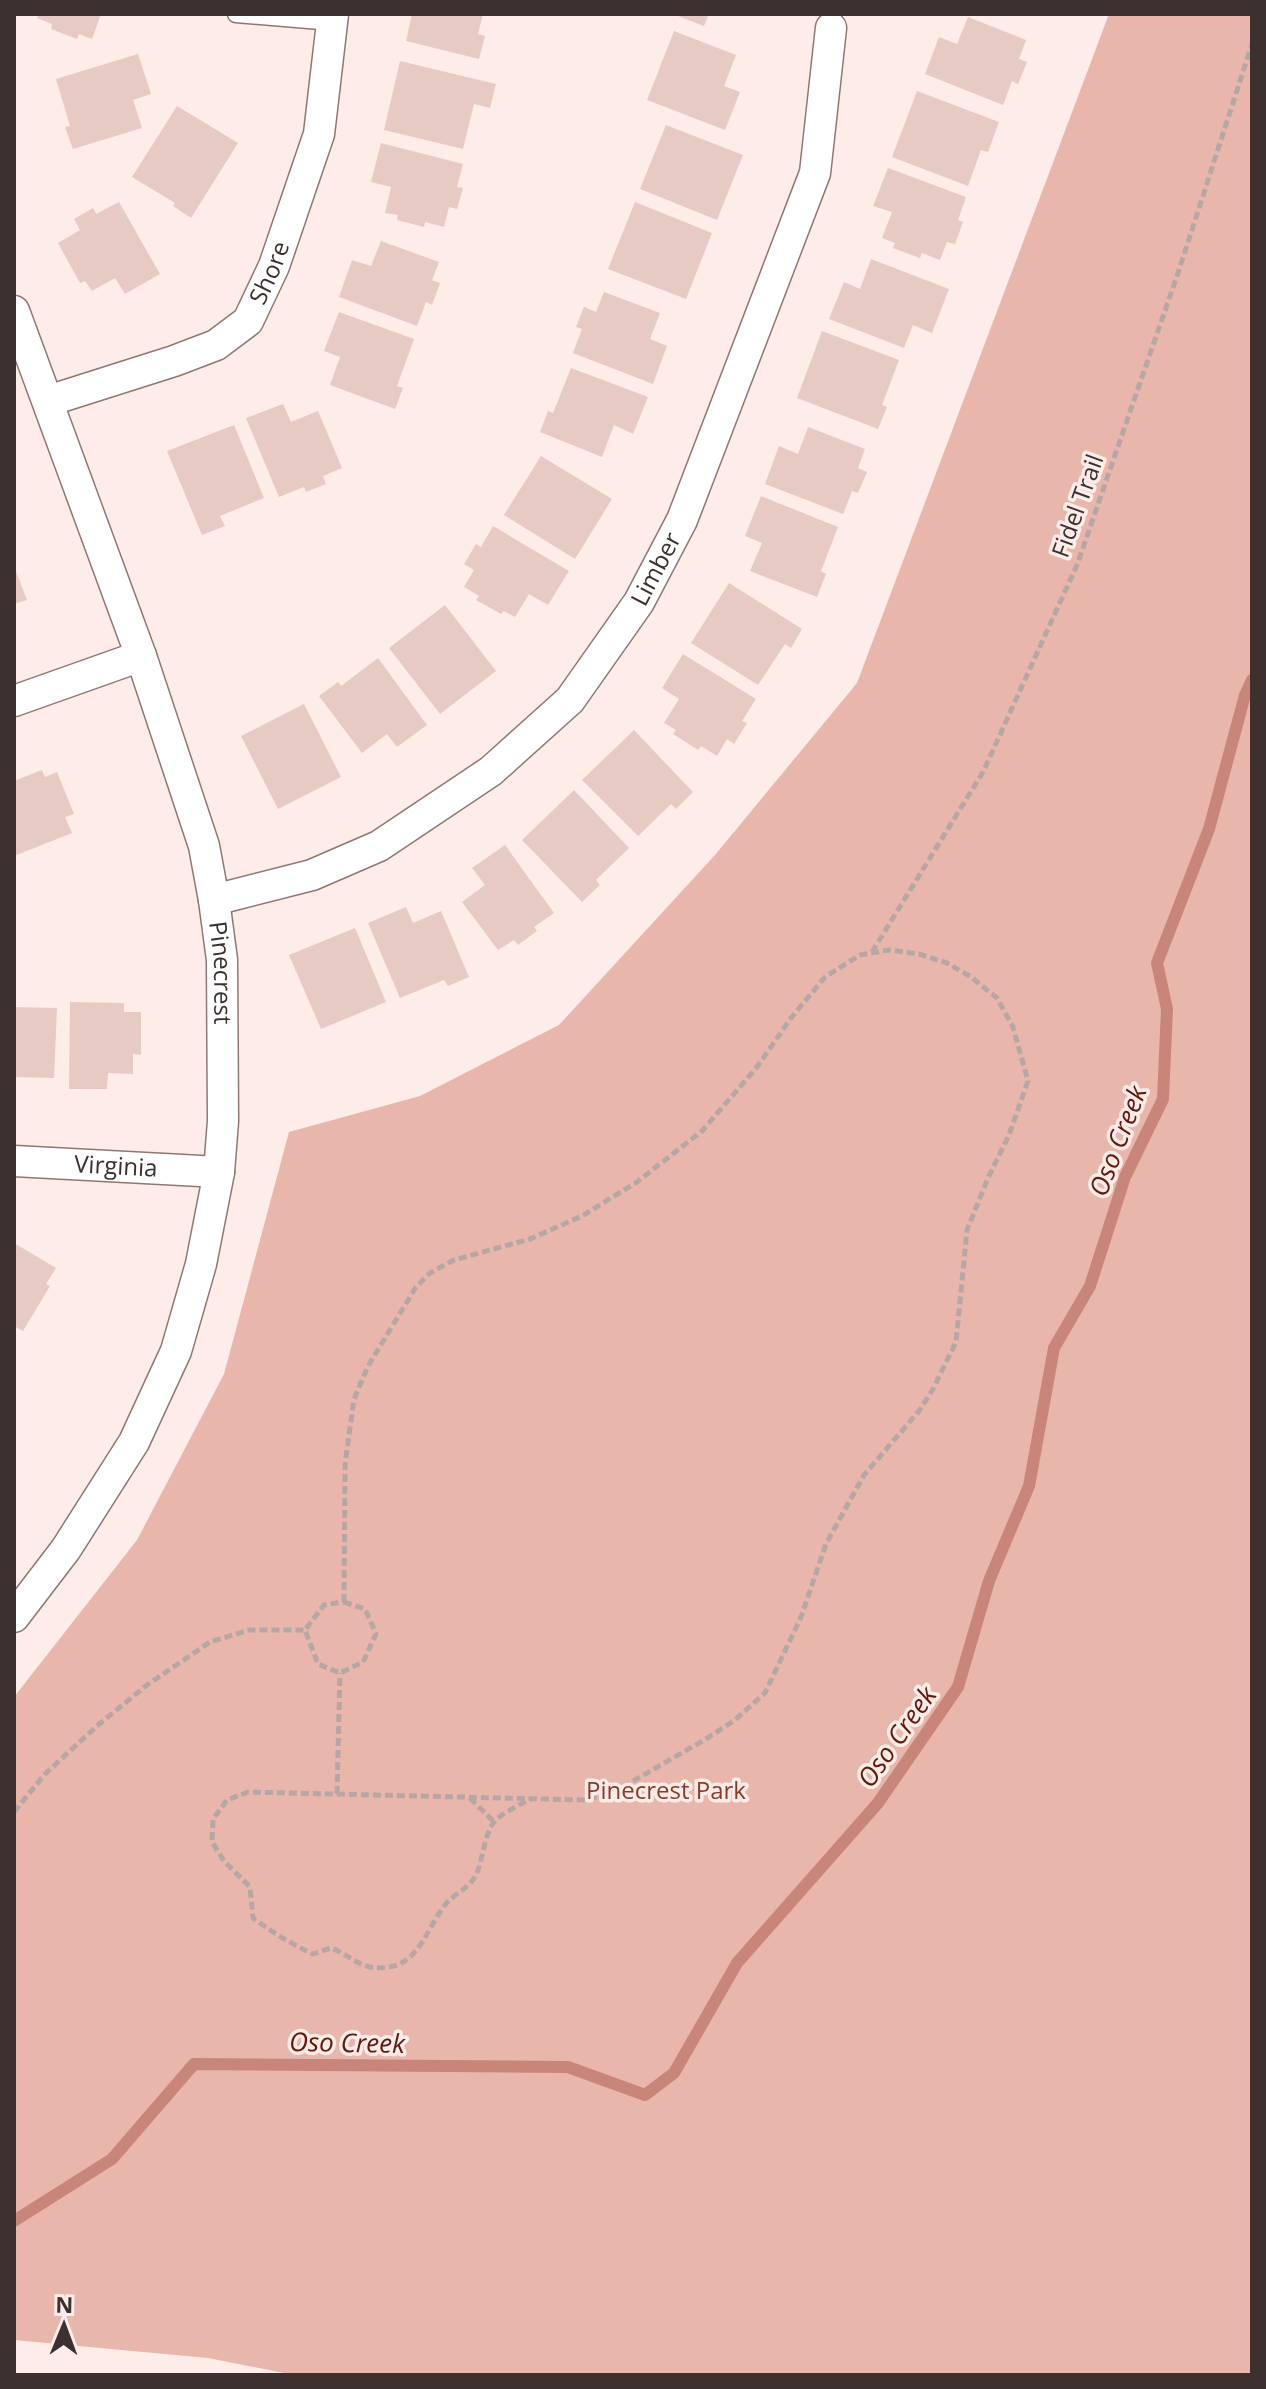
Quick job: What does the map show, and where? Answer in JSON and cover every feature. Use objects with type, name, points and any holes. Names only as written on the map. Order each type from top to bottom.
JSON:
[{"type":"street","name":"Shore","points":[[48,401],[216,345],[248,321],[274,266],[319,134],[333,18]]},
{"type":"street","name":"Limber","points":[[214,900],[312,875],[379,846],[491,771],[570,700],[639,602],[682,520],[815,173],[831,28]]},
{"type":"street","name":"Pinecrest","points":[[14,311],[141,656],[204,846],[222,960],[223,1121],[219,1172],[201,1264],[176,1351],[134,1442],[66,1549],[14,1617]]},
{"type":"street","points":[[14,701],[141,656]]},
{"type":"street","name":"Virginia","points":[[14,1161],[219,1172]]},
{"type":"lane","points":[[236,14],[333,18]]},
{"type":"path","name":"Fidel Trail","points":[[872,952],[983,772],[1077,565],[1178,273],[1252,44]]},
{"type":"path","points":[[344,1602],[345,1464],[354,1399],[368,1366],[416,1287],[430,1273],[454,1260],[530,1239],[582,1216],[637,1182],[702,1131],[757,1067],[791,1018],[825,977],[860,955],[889,950],[919,954],[947,963],[997,998],[1013,1027],[1028,1081],[1009,1135],[967,1230],[956,1342],[919,1411],[864,1475],[826,1544],[801,1617],[765,1693],[735,1720],[621,1788],[587,1800],[248,1792],[227,1800],[213,1819],[212,1842],[224,1861],[250,1887],[253,1918],[293,1945],[313,1954],[331,1948],[369,1967],[385,1967],[400,1963],[422,1946],[442,1909],[449,1900],[466,1889],[476,1875],[494,1822],[530,1799]]},
{"type":"path","points":[[344,1602],[365,1609],[376,1634],[363,1662],[340,1673],[318,1664],[305,1630],[324,1605],[344,1602]]},
{"type":"path","points":[[14,1812],[45,1774],[98,1725],[147,1685],[210,1642],[249,1630],[305,1630]]},
{"type":"path","points":[[337,1794],[340,1673]]},
{"type":"path","points":[[470,1798],[494,1822]]},
{"type":"green space","name":"Pinecrest Park","points":[[1109,14],[1252,14],[1252,2375],[294,2375],[208,2358],[14,2340],[14,1697],[137,1540],[224,1374],[289,1132],[420,1096],[559,1025],[715,855],[857,683]]},
{"type":"building","points":[[39,14],[101,14],[92,39],[79,34],[77,39],[51,29],[52,24],[37,18]]},
{"type":"building","points":[[412,14],[483,14],[478,34],[485,36],[479,59],[406,41]]},
{"type":"building","points":[[673,14],[709,14],[704,26]]},
{"type":"building","points":[[968,17],[1026,40],[1019,59],[1027,62],[1018,84],[1012,81],[1003,105],[925,74],[939,37],[957,44]]},
{"type":"building","points":[[674,31],[736,55],[724,86],[740,92],[725,130],[647,100]]},
{"type":"building","points":[[138,54],[151,94],[133,100],[142,128],[73,149],[65,127],[70,126],[56,79]]},
{"type":"building","points":[[400,61],[496,84],[490,108],[474,104],[463,149],[384,130]]},
{"type":"building","points":[[917,91],[999,122],[988,152],[981,150],[968,186],[892,157]]},
{"type":"building","points":[[177,106],[238,143],[191,218],[173,206],[175,203],[132,177]]},
{"type":"building","points":[[666,125],[743,155],[717,220],[640,189]]},
{"type":"building","points":[[381,143],[463,164],[457,187],[463,188],[457,209],[449,207],[444,227],[425,222],[424,227],[397,220],[398,215],[385,213],[391,187],[371,182]]},
{"type":"building","points":[[888,168],[966,197],[958,220],[963,222],[955,244],[947,242],[940,260],[922,253],[920,258],[893,248],[895,243],[882,238],[892,212],[873,206]]},
{"type":"building","points":[[119,202],[160,274],[125,294],[115,278],[92,291],[85,281],[80,283],[58,243],[80,230],[74,219],[93,208],[96,214]]},
{"type":"building","points":[[635,202],[712,233],[686,299],[608,269]]},
{"type":"building","points":[[381,241],[439,262],[432,280],[440,283],[432,305],[426,302],[417,326],[339,297],[352,260],[371,266]]},
{"type":"building","points":[[871,259],[949,289],[932,333],[913,325],[904,348],[829,319],[844,282],[860,289]]},
{"type":"building","points":[[604,292],[660,313],[650,339],[667,346],[653,384],[573,353],[582,329],[576,327],[584,307],[596,312]]},
{"type":"building","points":[[339,312],[414,339],[397,386],[403,388],[395,409],[330,385],[340,357],[324,351]]},
{"type":"building","points":[[822,331],[899,360],[882,405],[887,407],[878,429],[797,398]]},
{"type":"building","points":[[571,368],[648,397],[633,434],[614,425],[602,457],[540,432],[548,411],[553,413]]},
{"type":"building","points":[[283,404],[291,422],[318,411],[342,468],[323,476],[326,484],[306,492],[304,487],[279,497],[246,418]]},
{"type":"building","points":[[234,425],[264,498],[220,516],[225,526],[202,535],[167,451]]},
{"type":"building","points":[[808,427],[865,449],[858,468],[867,472],[858,493],[852,491],[843,514],[765,484],[779,446],[798,454]]},
{"type":"building","points":[[541,456],[612,499],[575,559],[504,515]]},
{"type":"building","points":[[761,496],[838,527],[821,571],[826,574],[817,597],[750,571],[762,543],[745,536]]},
{"type":"building","points":[[493,526],[569,571],[548,605],[529,594],[515,617],[504,611],[501,614],[476,600],[479,596],[464,587],[474,570],[464,564],[476,544],[481,547]]},
{"type":"building","points":[[14,566],[27,600],[14,604]]},
{"type":"building","points":[[729,583],[802,629],[791,648],[785,644],[758,685],[691,643]]},
{"type":"building","points":[[445,605],[496,671],[440,714],[389,648]]},
{"type":"building","points":[[683,654],[756,699],[742,721],[747,723],[734,744],[727,739],[717,756],[701,746],[698,750],[673,734],[676,730],[664,723],[679,699],[662,688]]},
{"type":"building","points":[[378,658],[427,725],[397,747],[387,734],[362,753],[319,696],[338,682],[341,686]]},
{"type":"building","points":[[304,704],[341,777],[278,809],[241,736]]},
{"type":"building","points":[[634,730],[693,792],[676,809],[671,804],[638,836],[582,780]]},
{"type":"building","points":[[42,770],[45,777],[57,772],[74,814],[65,817],[72,833],[14,856],[14,781]]},
{"type":"building","points":[[574,790],[629,848],[596,880],[600,885],[582,902],[522,840]]},
{"type":"building","points":[[505,845],[554,913],[534,927],[537,931],[518,945],[514,940],[498,950],[462,902],[485,885],[472,868]]},
{"type":"building","points":[[406,907],[413,923],[441,911],[469,977],[448,986],[444,980],[400,998],[368,923]]},
{"type":"building","points":[[355,928],[386,1002],[321,1029],[289,955]]},
{"type":"building","points":[[70,1002],[124,1003],[124,1012],[141,1012],[141,1055],[133,1054],[133,1074],[108,1073],[107,1089],[69,1089]]},
{"type":"building","points":[[14,1007],[57,1008],[54,1078],[14,1077]]},
{"type":"building","points":[[14,1243],[56,1268],[46,1284],[50,1286],[23,1331],[14,1326]]},
{"type":"waterway","name":"Oso Creek","points":[[14,2221],[112,2159],[194,2064],[568,2067],[645,2095],[674,2073],[737,1963],[878,1803],[958,1687],[989,1581],[1029,1486],[1054,1348],[1090,1286],[1125,1177],[1163,1099],[1167,1009],[1157,963],[1209,829],[1245,695],[1252,680]]}]
